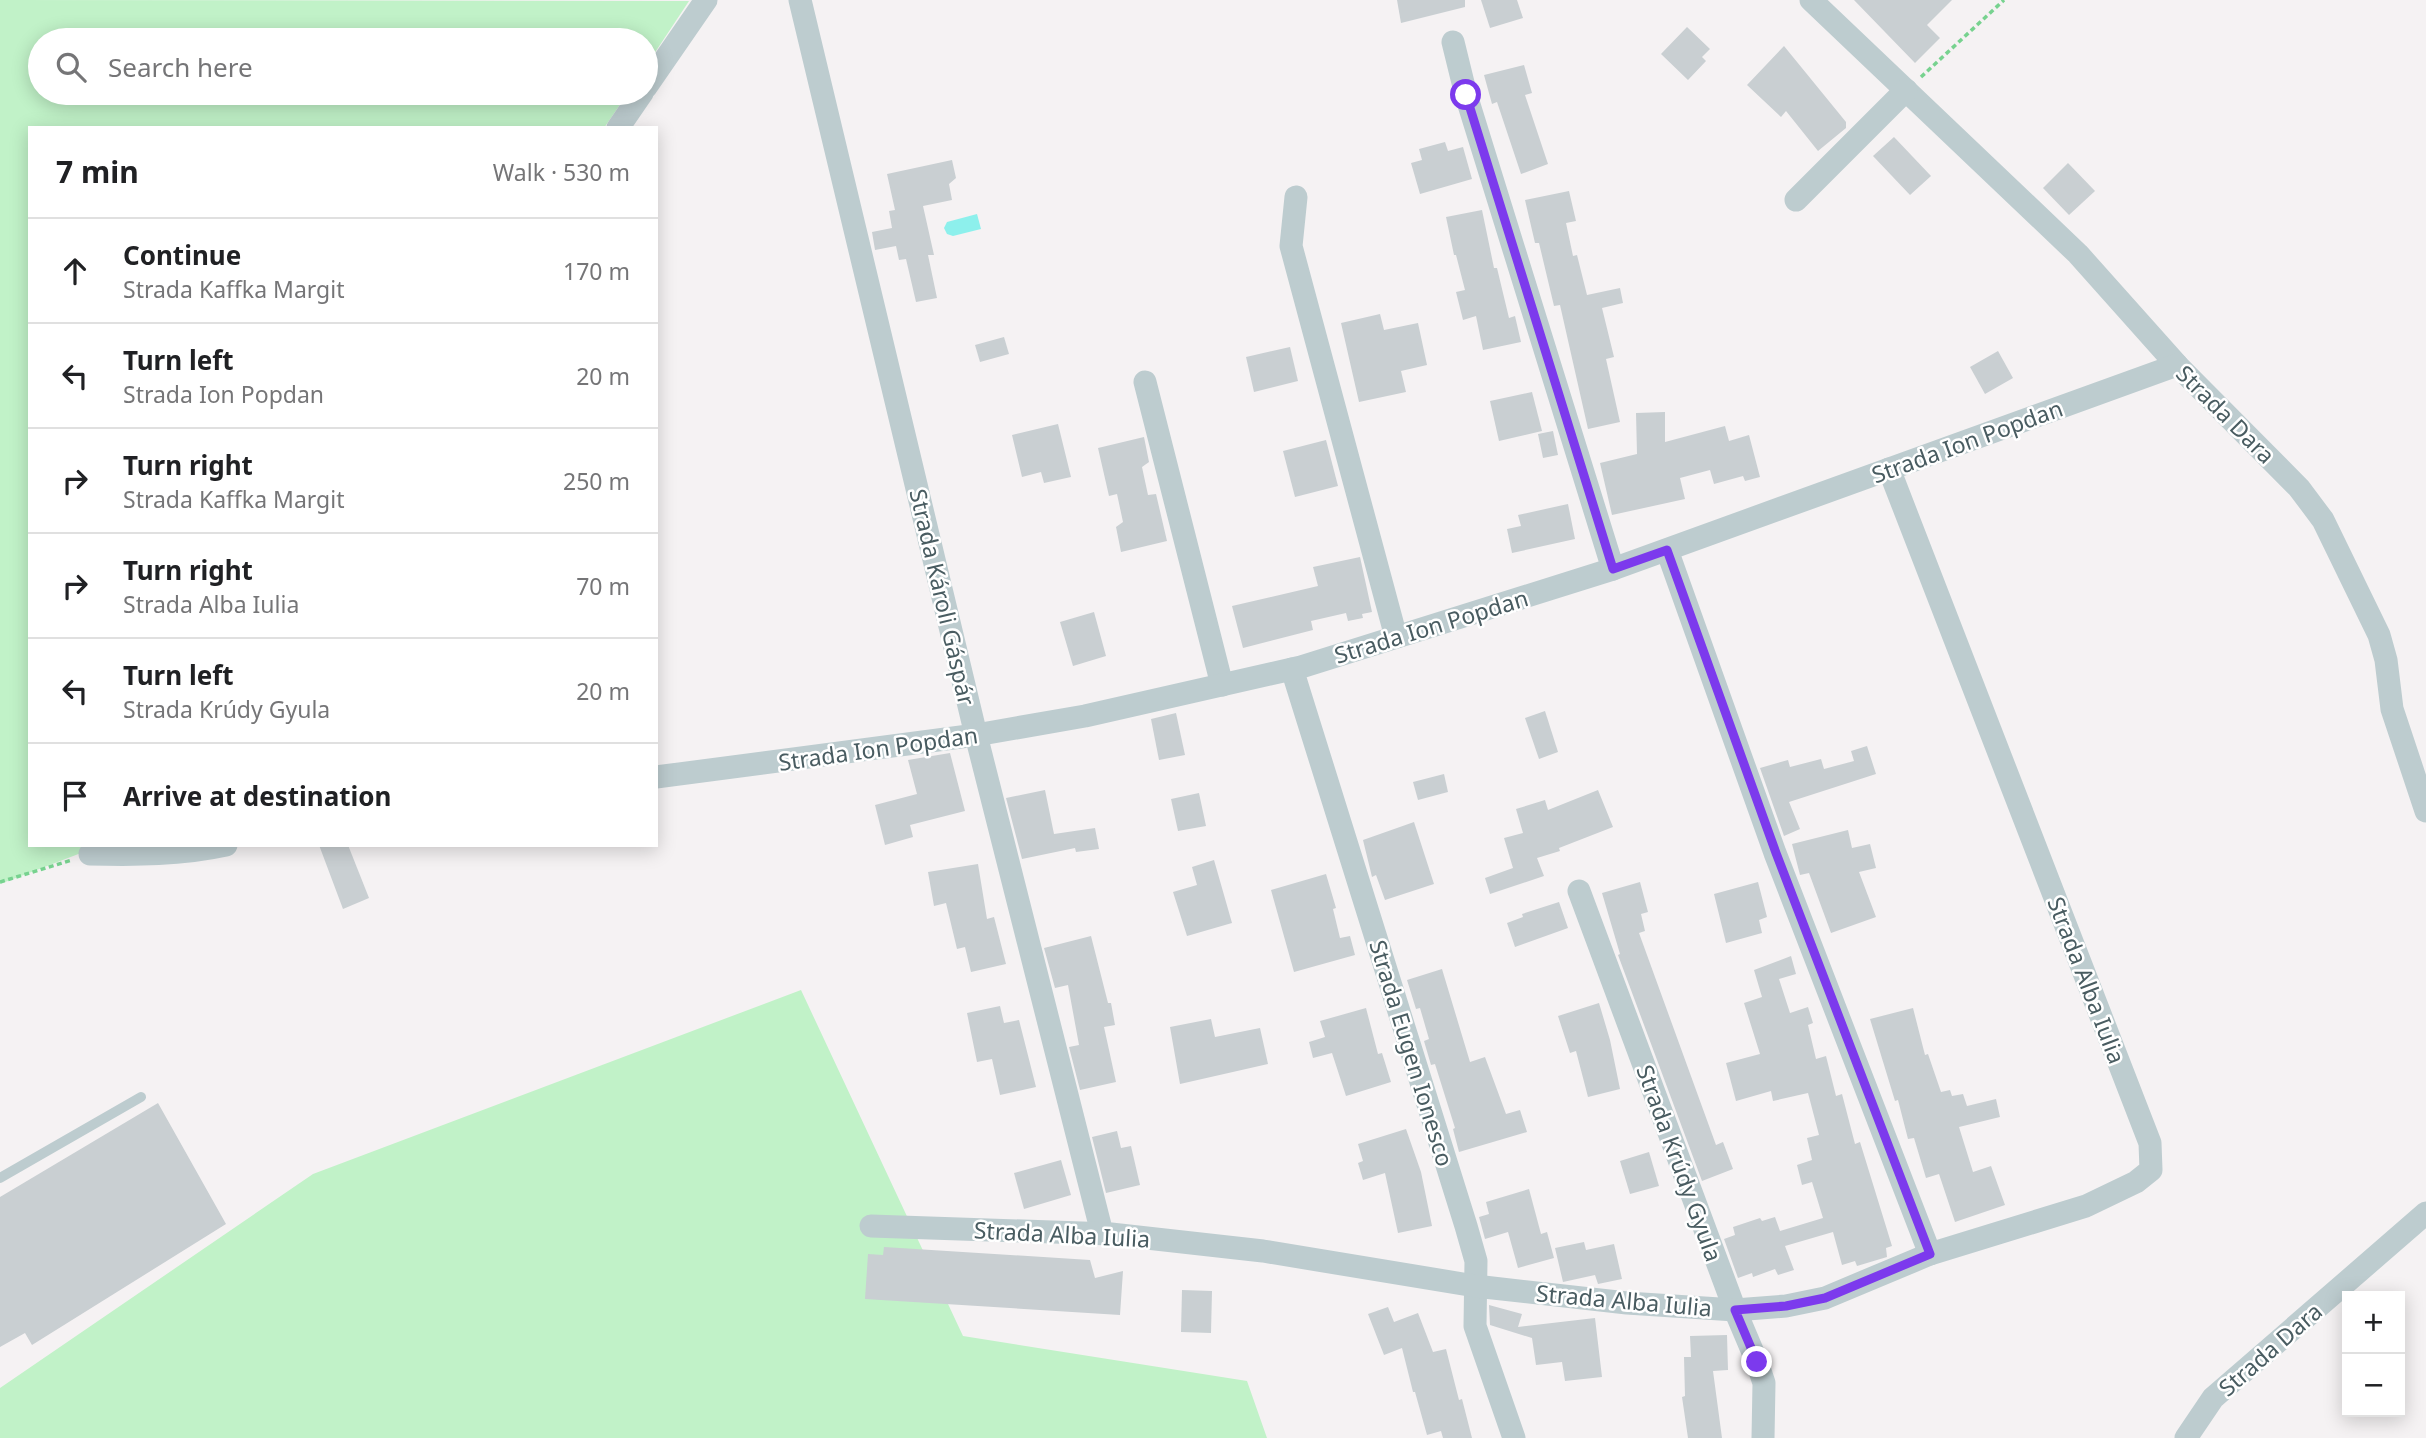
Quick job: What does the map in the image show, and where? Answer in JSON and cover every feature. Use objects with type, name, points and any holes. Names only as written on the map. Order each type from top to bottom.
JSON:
[{"type":"street","points":[[658,70],[706,0]]},
{"type":"street","name":"Strada Károli Gáspár","points":[[800,0],[976,735],[1102,1233]]},
{"type":"street","name":"Strada Dara","points":[[1811,0],[2077,254],[2177,365],[2299,488],[2323,520],[2379,635],[2386,660],[2392,709],[2426,811]]},
{"type":"street","points":[[1453,42],[1466,95],[1613,569]]},
{"type":"street","points":[[1796,200],[1906,90]]},
{"type":"street","points":[[619,126],[634,105]]},
{"type":"street","points":[[1296,197],[1291,246],[1396,637]]},
{"type":"street","name":"Strada Ion Popdan","points":[[658,777],[976,735],[1085,716],[1292,669],[1613,569],[2177,365]]},
{"type":"street","points":[[1145,382],[1222,685]]},
{"type":"street","name":"Strada Alba Iulia","points":[[871,1226],[1102,1233],[1263,1251],[1475,1286],[1627,1303],[1735,1310],[1786,1306],[1825,1298],[1930,1254],[2085,1206],[2136,1182],[2151,1170],[2150,1143],[1889,469]]},
{"type":"street","points":[[1667,550],[1776,853],[1930,1254]]},
{"type":"street","name":"Strada Eugen Ionesco","points":[[1292,669],[1466,1226],[1476,1261],[1475,1326],[1514,1438]]},
{"type":"street","points":[[94,850],[161,855],[213,847]]},
{"type":"street","name":"Strada Krúdy Gyula","points":[[1579,891],[1735,1310],[1757,1362],[1764,1383],[1763,1438]]},
{"type":"street","name":"Strada Dara","points":[[2186,1438],[2213,1398],[2426,1213]]},
{"type":"lane","points":[[0,1178],[141,1097]]},
{"type":"path","points":[[1906,90],[2004,0]]},
{"type":"path","points":[[0,882],[94,850]]},
{"type":"green space","points":[[0,0],[689,1],[658,48],[658,28],[28,28],[28,105],[620,105],[605,126],[28,126],[28,847],[97,847],[0,884]]},
{"type":"green space","points":[[801,990],[963,1336],[1247,1381],[1267,1438],[0,1438],[0,1388],[313,1174]]},
{"type":"water","points":[[977,214],[981,229],[953,236],[947,234],[944,228],[947,222]]},
{"type":"building","points":[[1397,0],[1465,0],[1465,7],[1401,23]]},
{"type":"building","points":[[1481,0],[1517,0],[1523,18],[1490,28]]},
{"type":"building","points":[[1854,0],[1952,0],[1927,25],[1940,38],[1915,63]]},
{"type":"building","points":[[1687,27],[1710,49],[1702,57],[1706,61],[1688,80],[1661,54]]},
{"type":"building","points":[[1784,46],[1846,122],[1846,128],[1818,151],[1786,111],[1781,117],[1747,85]]},
{"type":"building","points":[[1524,65],[1532,93],[1525,95],[1548,164],[1521,174],[1497,102],[1492,104],[1484,75]]},
{"type":"building","points":[[1894,137],[1931,176],[1910,195],[1873,156]]},
{"type":"building","points":[[1445,142],[1448,151],[1463,147],[1472,179],[1420,194],[1411,163],[1422,160],[1419,149]]},
{"type":"building","points":[[952,160],[956,178],[949,184],[952,200],[923,206],[934,255],[928,255],[937,298],[916,302],[906,259],[899,260],[896,246],[875,250],[872,232],[892,228],[889,211],[895,210],[887,174]]},
{"type":"building","points":[[2068,163],[2095,191],[2069,215],[2043,188]]},
{"type":"building","points":[[1569,191],[1576,221],[1566,223],[1573,256],[1577,255],[1587,295],[1620,288],[1623,303],[1602,308],[1614,357],[1606,359],[1620,422],[1588,429],[1560,305],[1554,306],[1539,243],[1535,243],[1525,200]]},
{"type":"building","points":[[1482,210],[1494,268],[1497,268],[1509,318],[1515,316],[1521,342],[1483,350],[1476,316],[1463,320],[1456,292],[1465,290],[1446,217]]},
{"type":"building","points":[[1380,314],[1384,330],[1418,323],[1427,365],[1401,371],[1406,392],[1359,402],[1341,323]]},
{"type":"building","points":[[1004,337],[1009,354],[980,362],[975,345]]},
{"type":"building","points":[[1290,347],[1298,381],[1254,392],[1246,357]]},
{"type":"building","points":[[1998,351],[2013,378],[1985,394],[1970,367]]},
{"type":"building","points":[[1532,392],[1542,431],[1499,441],[1490,401]]},
{"type":"building","points":[[1665,412],[1665,442],[1725,426],[1729,441],[1749,435],[1760,477],[1745,481],[1743,476],[1714,484],[1710,470],[1680,478],[1685,499],[1612,515],[1600,463],[1637,454],[1636,413]]},
{"type":"building","points":[[1058,424],[1071,477],[1044,483],[1041,472],[1022,477],[1012,435]]},
{"type":"building","points":[[1553,431],[1558,455],[1543,458],[1538,434]]},
{"type":"building","points":[[1144,437],[1149,462],[1142,467],[1148,495],[1156,494],[1167,541],[1121,552],[1116,527],[1123,522],[1117,494],[1109,496],[1098,448]]},
{"type":"building","points":[[1326,440],[1338,486],[1295,497],[1283,451]]},
{"type":"building","points":[[1568,504],[1575,539],[1512,553],[1507,529],[1521,526],[1518,515]]},
{"type":"building","points":[[1360,557],[1372,612],[1362,614],[1363,618],[1348,621],[1346,613],[1311,621],[1313,630],[1243,648],[1232,606],[1318,586],[1313,567]]},
{"type":"building","points":[[1094,612],[1106,656],[1073,666],[1060,622]]},
{"type":"building","points":[[1545,711],[1558,752],[1539,759],[1525,718]]},
{"type":"building","points":[[1176,713],[1185,755],[1159,760],[1151,719]]},
{"type":"building","points":[[1867,746],[1876,774],[1789,802],[1800,829],[1784,836],[1760,768],[1788,760],[1790,767],[1821,759],[1824,769],[1854,761],[1851,751]]},
{"type":"building","points":[[950,753],[965,811],[910,825],[913,837],[885,845],[875,805],[917,794],[908,760]]},
{"type":"building","points":[[1444,774],[1448,792],[1418,800],[1413,782]]},
{"type":"building","points":[[1045,790],[1054,834],[1095,828],[1099,849],[1076,852],[1075,848],[1022,859],[1006,798]]},
{"type":"building","points":[[1598,790],[1613,827],[1559,848],[1560,851],[1537,858],[1544,876],[1490,894],[1485,878],[1513,868],[1504,838],[1523,833],[1516,809],[1545,800],[1548,810]]},
{"type":"building","points":[[1199,793],[1206,826],[1178,831],[1171,799]]},
{"type":"building","points":[[1414,822],[1434,884],[1385,900],[1376,875],[1372,877],[1363,840]]},
{"type":"building","points":[[1848,830],[1852,848],[1870,844],[1876,868],[1859,872],[1876,917],[1831,933],[1809,873],[1800,875],[1792,844]]},
{"type":"building","points":[[320,847],[349,847],[369,898],[343,909]]},
{"type":"building","points":[[1214,860],[1232,923],[1187,936],[1173,892],[1197,885],[1192,867]]},
{"type":"building","points":[[978,864],[987,919],[994,917],[1006,964],[971,972],[965,947],[957,949],[946,903],[934,906],[928,872]]},
{"type":"building","points":[[1326,874],[1336,908],[1333,909],[1340,938],[1350,936],[1355,955],[1294,972],[1271,890]]},
{"type":"building","points":[[1640,882],[1648,912],[1641,914],[1645,931],[1639,933],[1716,1145],[1723,1142],[1733,1169],[1702,1181],[1618,955],[1620,954],[1602,893]]},
{"type":"building","points":[[1758,882],[1767,917],[1759,920],[1762,933],[1726,943],[1714,894]]},
{"type":"building","points":[[1559,902],[1568,928],[1515,947],[1507,923],[1523,917],[1522,914]]},
{"type":"building","points":[[1091,936],[1115,1025],[1104,1027],[1116,1082],[1080,1090],[1069,1047],[1079,1045],[1068,985],[1055,988],[1044,948]]},
{"type":"building","points":[[1791,956],[1796,974],[1779,979],[1790,1013],[1808,1007],[1813,1023],[1808,1025],[1816,1059],[1826,1056],[1836,1096],[1842,1094],[1855,1144],[1860,1142],[1892,1246],[1886,1248],[1887,1257],[1857,1266],[1855,1261],[1842,1265],[1833,1232],[1785,1246],[1794,1270],[1778,1275],[1775,1269],[1753,1277],[1752,1273],[1738,1278],[1724,1239],[1735,1235],[1733,1227],[1760,1218],[1762,1221],[1775,1217],[1780,1231],[1823,1218],[1812,1182],[1802,1185],[1797,1165],[1812,1160],[1807,1138],[1819,1135],[1808,1093],[1773,1101],[1771,1091],[1736,1101],[1726,1063],[1760,1054],[1744,1003],[1762,997],[1754,970]]},
{"type":"building","points":[[1442,969],[1470,1062],[1485,1057],[1506,1114],[1520,1110],[1527,1132],[1459,1152],[1453,1129],[1455,1128],[1435,1064],[1431,1065],[1424,1041],[1429,1039],[1420,1008],[1416,1009],[1407,980]]},
{"type":"building","points":[[1599,1003],[1620,1089],[1588,1097],[1576,1051],[1570,1053],[1558,1016]]},
{"type":"building","points":[[1000,1006],[1004,1023],[1019,1020],[1036,1087],[1000,1095],[992,1059],[977,1062],[967,1013]]},
{"type":"building","points":[[1366,1008],[1378,1054],[1382,1053],[1391,1082],[1346,1096],[1332,1053],[1313,1058],[1309,1042],[1325,1037],[1320,1021]]},
{"type":"building","points":[[1913,1008],[1925,1055],[1928,1054],[1941,1092],[1950,1090],[1952,1096],[1963,1094],[1967,1106],[1996,1099],[2000,1117],[1959,1127],[1973,1172],[1991,1166],[2005,1205],[1955,1222],[1939,1174],[1926,1178],[1914,1138],[1908,1139],[1898,1100],[1895,1101],[1870,1019]]},
{"type":"building","points":[[1211,1019],[1215,1037],[1260,1028],[1268,1064],[1180,1084],[1170,1027]]},
{"type":"building","points":[[158,1103],[226,1224],[32,1345],[25,1333],[0,1347],[0,1197]]},
{"type":"building","points":[[1406,1129],[1421,1172],[1432,1226],[1398,1233],[1385,1173],[1363,1180],[1358,1163],[1363,1161],[1358,1144]]},
{"type":"building","points":[[1117,1131],[1121,1148],[1131,1146],[1140,1185],[1106,1193],[1092,1137]]},
{"type":"building","points":[[1649,1152],[1659,1186],[1630,1194],[1620,1161]]},
{"type":"building","points":[[1061,1160],[1071,1195],[1024,1209],[1014,1173]]},
{"type":"building","points":[[1529,1189],[1541,1234],[1547,1232],[1554,1258],[1518,1268],[1508,1232],[1485,1239],[1479,1217],[1489,1214],[1486,1202]]},
{"type":"building","points":[[1584,1242],[1586,1250],[1614,1244],[1622,1279],[1598,1284],[1595,1275],[1563,1282],[1555,1248]]},
{"type":"building","points":[[884,1247],[1090,1260],[1095,1278],[1123,1271],[1120,1315],[865,1299],[868,1254],[883,1255]]},
{"type":"building","points":[[1182,1290],[1212,1291],[1211,1333],[1181,1332]]},
{"type":"building","points":[[1489,1305],[1522,1314],[1518,1327],[1595,1318],[1602,1377],[1565,1381],[1562,1362],[1536,1365],[1532,1338],[1490,1325]]},
{"type":"building","points":[[1388,1307],[1394,1322],[1418,1313],[1433,1352],[1446,1349],[1472,1438],[1443,1438],[1441,1431],[1427,1435],[1402,1348],[1384,1355],[1368,1314]]},
{"type":"building","points":[[1727,1335],[1728,1370],[1713,1371],[1722,1438],[1688,1438],[1682,1397],[1685,1396],[1684,1357],[1691,1357],[1690,1336]]},
{"type":"route","points":[[1466,95],[1613,569],[1667,550],[1776,853],[1930,1254],[1825,1298],[1786,1306],[1735,1310],[1757,1362]]}]
